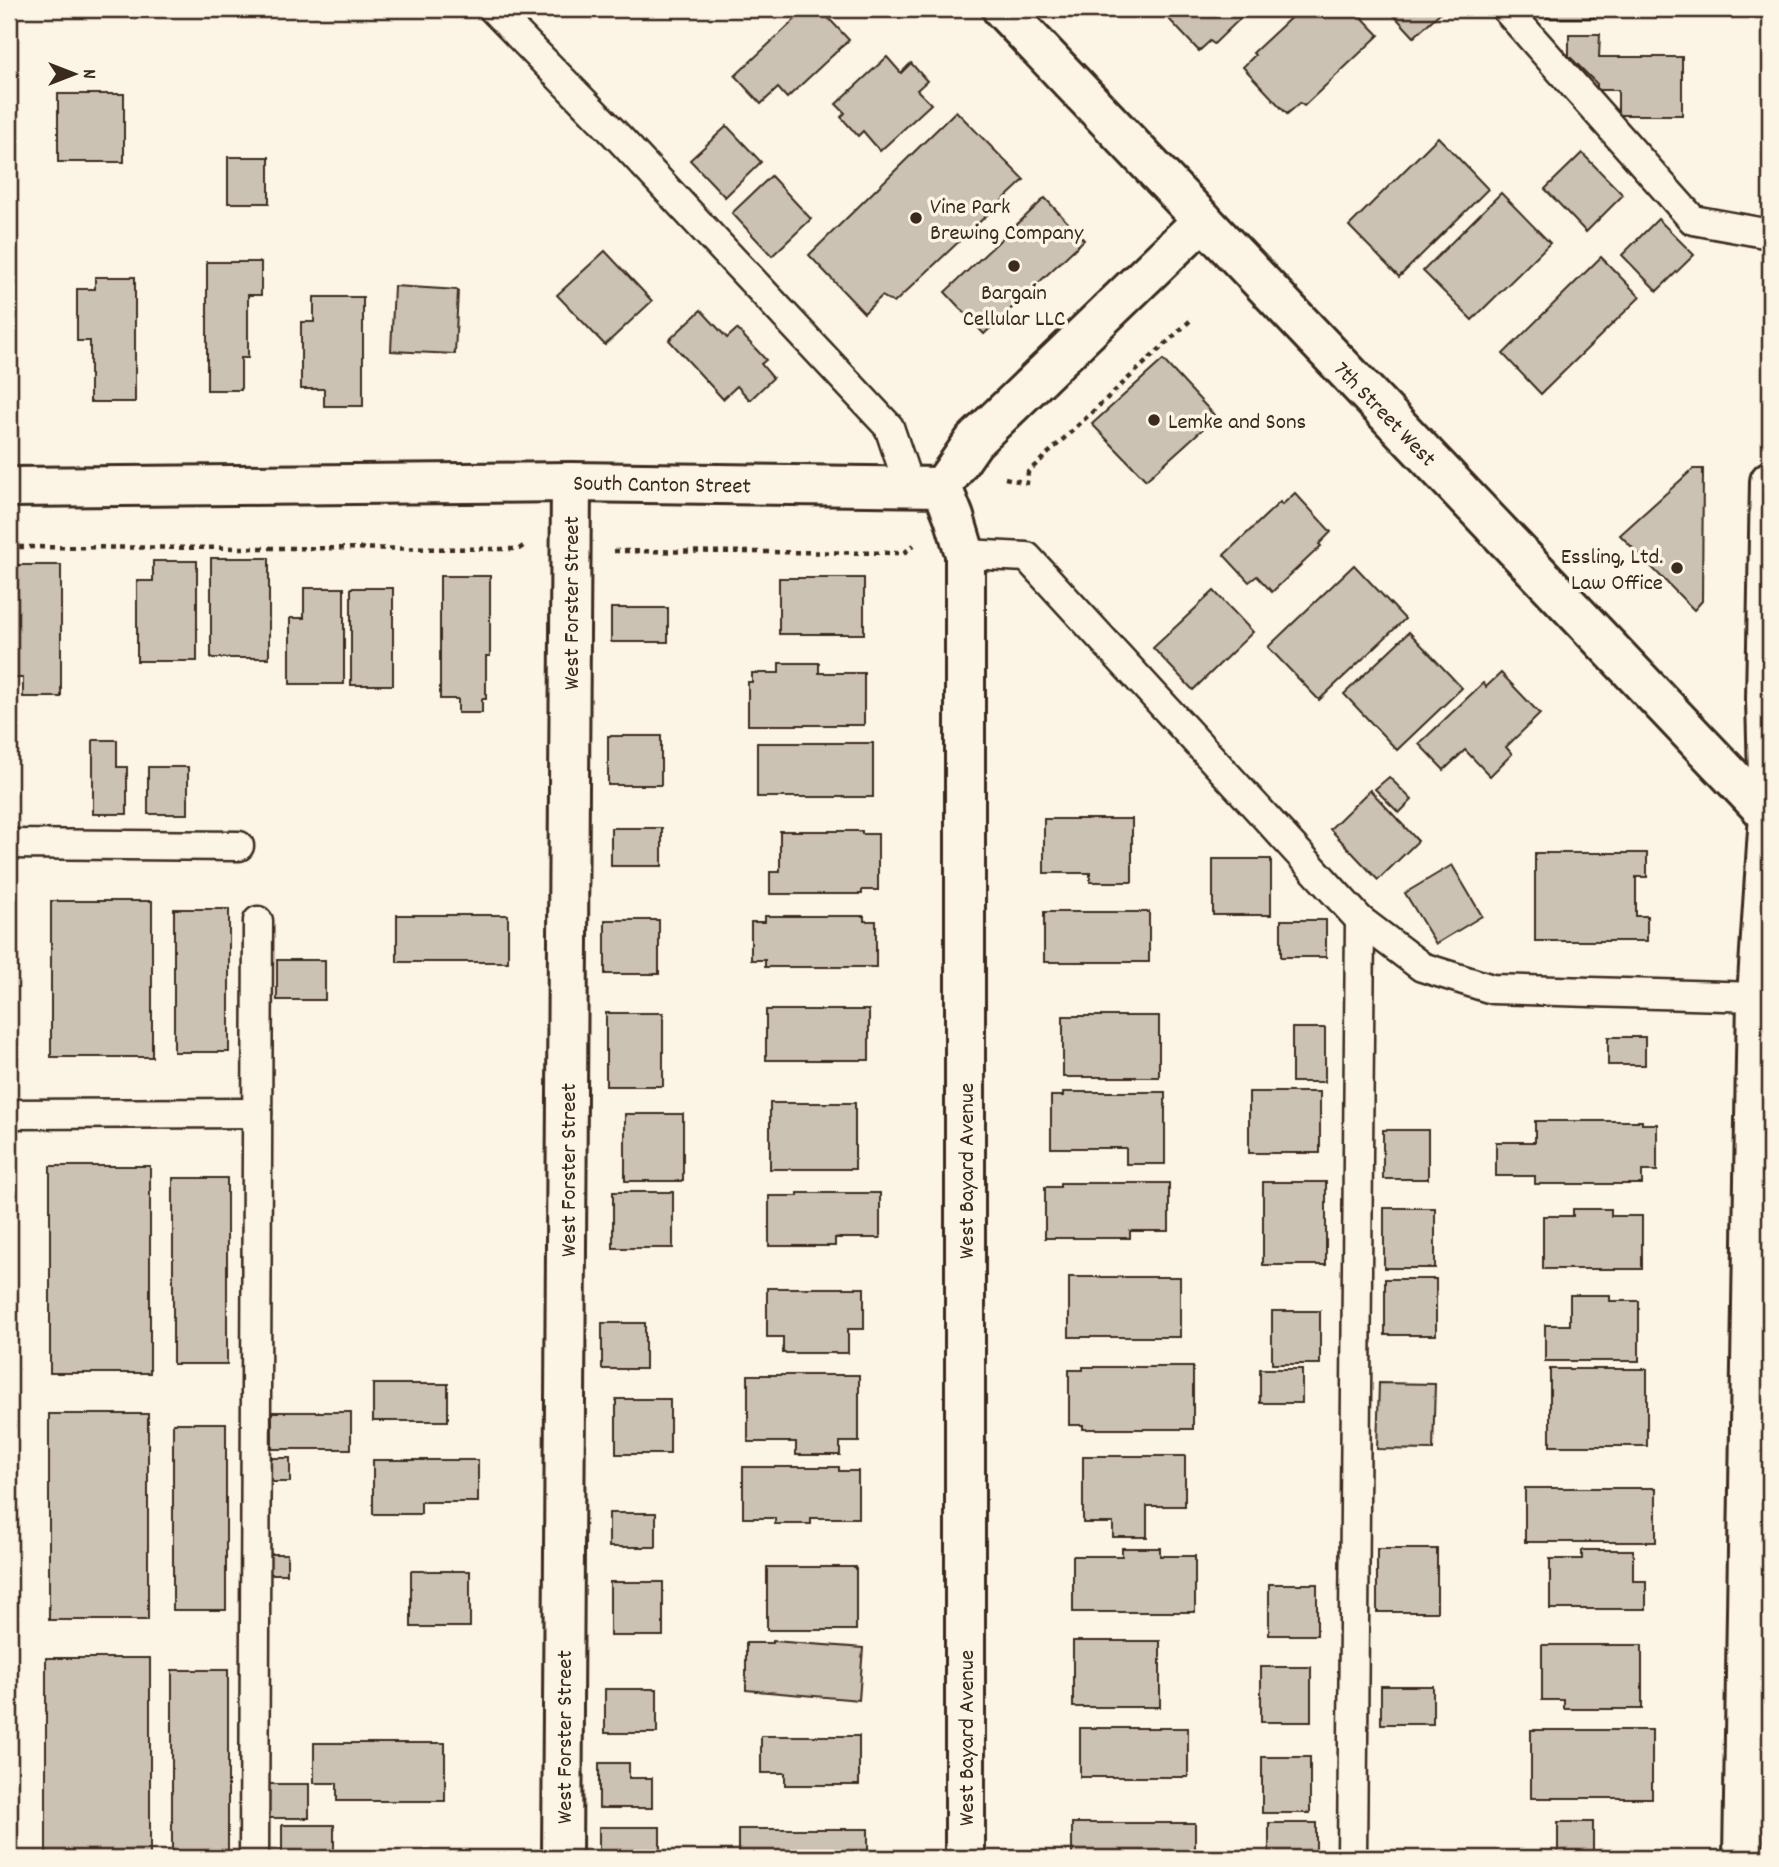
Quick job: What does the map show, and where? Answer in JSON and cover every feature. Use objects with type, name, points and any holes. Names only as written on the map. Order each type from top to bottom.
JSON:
[{"type":"street","name":"7th Street West","points":[[1002,9],[1769,816]]},
{"type":"street","points":[[925,487],[1203,220]]},
{"type":"street","points":[[1744,1858],[1757,997],[1769,816],[1766,700],[1770,481]]},
{"type":"street","name":"South Canton Street","points":[[9,488],[571,482],[925,487]]},
{"type":"street","name":"West Forster Street","points":[[562,1858],[571,482]]},
{"type":"street","name":"West Bayard Avenue","points":[[925,487],[954,517],[965,554],[965,1858]]},
{"type":"lane","points":[[493,9],[621,139],[889,427],[925,487]]},
{"type":"lane","points":[[1506,9],[1693,220],[1770,234]]},
{"type":"lane","points":[[965,554],[1027,557],[1360,920],[1422,967],[1492,989],[1757,997]]},
{"type":"lane","points":[[9,844],[239,846]]},
{"type":"lane","points":[[1352,1858],[1360,920]]},
{"type":"lane","points":[[254,1858],[258,921]]},
{"type":"lane","points":[[9,1114],[257,1113]]},
{"type":"path","points":[[1004,478],[1027,483],[1028,472],[1193,318]]},
{"type":"path","points":[[608,551],[904,553],[918,542]]},
{"type":"path","points":[[9,547],[519,549],[527,543]]},
{"type":"building","points":[[806,9],[820,9],[849,40],[787,98],[778,88],[761,104],[735,76]]},
{"type":"building","points":[[1177,9],[1250,9],[1214,44],[1210,41],[1199,51],[1168,18]]},
{"type":"building","points":[[1300,9],[1354,9],[1379,35],[1304,106],[1300,103],[1287,114],[1243,67],[1255,55],[1253,53]]},
{"type":"building","points":[[1388,9],[1444,9],[1414,37]]},
{"type":"building","points":[[1547,9],[1594,9],[1594,18],[1547,18]]},
{"type":"building","points":[[1569,34],[1600,34],[1599,57],[1682,57],[1682,115],[1618,115],[1618,90],[1597,90],[1597,84],[1569,56]]},
{"type":"building","points":[[887,57],[901,73],[911,63],[927,81],[917,90],[931,104],[880,151],[863,131],[858,136],[841,117],[845,113],[836,104]]},
{"type":"building","points":[[58,94],[124,94],[124,162],[58,162]]},
{"type":"building","name":"Vine Park Brewing Company","points":[[956,111],[1024,180],[894,303],[882,296],[864,313],[809,255]]},
{"type":"building","points":[[727,126],[761,162],[725,197],[690,160]]},
{"type":"building","points":[[1438,137],[1488,189],[1399,277],[1349,226]]},
{"type":"building","points":[[1582,153],[1623,195],[1586,232],[1545,189]]},
{"type":"building","points":[[228,157],[269,157],[269,203],[228,203]]},
{"type":"building","points":[[771,176],[811,219],[772,256],[732,213]]},
{"type":"building","points":[[1501,193],[1550,243],[1472,320],[1423,271]]},
{"type":"building","name":"Bargain Cellular LLC","points":[[1045,198],[1084,240],[984,334],[945,292]]},
{"type":"building","points":[[1658,219],[1694,255],[1657,291],[1622,255]]},
{"type":"building","points":[[605,251],[652,301],[605,345],[557,295]]},
{"type":"building","points":[[1601,257],[1640,297],[1541,394],[1503,354]]},
{"type":"building","points":[[207,262],[261,262],[261,295],[248,295],[248,358],[241,358],[241,390],[207,390]]},
{"type":"building","points":[[95,277],[135,277],[135,402],[90,402],[90,341],[77,341],[77,289],[95,289]]},
{"type":"building","points":[[394,286],[458,290],[455,354],[391,351]]},
{"type":"building","points":[[314,297],[363,297],[363,406],[324,406],[324,389],[301,389],[301,322],[314,322]]},
{"type":"building","points":[[701,310],[727,338],[737,329],[766,360],[761,364],[773,378],[750,400],[737,386],[723,399],[669,340]]},
{"type":"building","name":"Lemke and Sons","points":[[1163,360],[1216,417],[1146,480],[1092,424]]},
{"type":"building","name":"Essling, Ltd. Law Office","points":[[1693,469],[1703,469],[1702,601],[1694,610],[1620,535]]},
{"type":"building","points":[[1295,493],[1331,532],[1319,544],[1321,546],[1272,592],[1257,576],[1249,582],[1224,555],[1280,502],[1282,505]]},
{"type":"building","points":[[211,558],[269,558],[269,658],[211,658]]},
{"type":"building","points":[[153,561],[197,561],[197,661],[137,661],[137,581],[153,581]]},
{"type":"building","points":[[12,565],[61,565],[61,697],[23,697],[23,678],[12,678],[9,645],[12,645]]},
{"type":"building","points":[[1354,565],[1405,619],[1319,700],[1268,647]]},
{"type":"building","points":[[440,576],[490,576],[490,656],[486,656],[486,699],[482,699],[482,713],[458,713],[458,699],[440,699]]},
{"type":"building","points":[[779,578],[864,578],[864,634],[779,634]]},
{"type":"building","points":[[304,588],[344,588],[344,684],[290,684],[290,618],[304,618]]},
{"type":"building","points":[[351,588],[393,588],[393,685],[351,685]]},
{"type":"building","points":[[1214,591],[1253,632],[1193,690],[1153,648]]},
{"type":"building","points":[[611,608],[668,608],[668,642],[611,642]]},
{"type":"building","points":[[1409,632],[1462,688],[1397,750],[1344,694]]},
{"type":"building","points":[[779,663],[819,663],[819,673],[864,673],[864,725],[748,725],[748,682],[752,682],[752,673],[779,673]]},
{"type":"building","points":[[1501,673],[1540,714],[1506,747],[1512,754],[1490,776],[1465,750],[1444,770],[1419,744],[1483,683],[1486,687]]},
{"type":"building","points":[[608,736],[661,736],[661,785],[608,785]]},
{"type":"building","points":[[93,740],[117,740],[117,767],[127,767],[127,814],[93,814]]},
{"type":"building","points":[[757,743],[873,743],[873,797],[757,797]]},
{"type":"building","points":[[148,767],[188,767],[188,814],[148,814]]},
{"type":"building","points":[[1389,777],[1412,800],[1399,813],[1375,789]]},
{"type":"building","points":[[1370,790],[1418,841],[1378,880],[1330,829]]},
{"type":"building","points":[[1044,819],[1132,819],[1132,882],[1090,882],[1090,873],[1044,873]]},
{"type":"building","points":[[611,828],[662,828],[662,866],[611,866]]},
{"type":"building","points":[[780,831],[862,831],[862,834],[878,834],[878,890],[862,890],[862,894],[770,894],[770,872],[780,872]]},
{"type":"building","points":[[1535,853],[1647,853],[1647,877],[1636,877],[1636,916],[1647,916],[1647,941],[1535,941]]},
{"type":"building","points":[[1213,859],[1271,859],[1271,915],[1213,915]]},
{"type":"building","points":[[1452,865],[1482,916],[1436,944],[1405,893]]},
{"type":"building","points":[[51,901],[152,901],[152,1057],[51,1057]]},
{"type":"building","points":[[174,909],[229,909],[229,1052],[174,1052]]},
{"type":"building","points":[[1044,912],[1149,912],[1149,962],[1044,962]]},
{"type":"building","points":[[397,915],[508,915],[508,962],[397,962]]},
{"type":"building","points":[[765,916],[864,916],[864,921],[876,921],[876,967],[765,967],[765,960],[751,960],[751,922],[765,922]]},
{"type":"building","points":[[605,920],[659,920],[659,974],[605,974]]},
{"type":"building","points":[[1281,920],[1326,920],[1326,957],[1281,957]]},
{"type":"building","points":[[277,960],[325,960],[325,1000],[277,1000]]},
{"type":"building","points":[[766,1010],[869,1010],[869,1060],[766,1060]]},
{"type":"building","points":[[606,1013],[663,1013],[663,1086],[606,1086]]},
{"type":"building","points":[[1063,1016],[1159,1016],[1159,1077],[1063,1077]]},
{"type":"building","points":[[1292,1028],[1325,1028],[1325,1082],[1292,1082]]},
{"type":"building","points":[[1608,1037],[1645,1037],[1645,1065],[1608,1065]]},
{"type":"building","points":[[1063,1092],[1165,1092],[1165,1164],[1126,1164],[1126,1148],[1051,1148],[1051,1096],[1063,1096]]},
{"type":"building","points":[[1249,1092],[1320,1092],[1320,1153],[1249,1153]]},
{"type":"building","points":[[770,1103],[855,1103],[855,1169],[770,1169]]},
{"type":"building","points":[[625,1114],[683,1114],[683,1181],[625,1181]]},
{"type":"building","points":[[1535,1121],[1642,1121],[1642,1124],[1657,1124],[1657,1171],[1642,1171],[1642,1184],[1535,1184],[1535,1176],[1496,1176],[1496,1142],[1535,1142]]},
{"type":"building","points":[[1383,1130],[1428,1130],[1428,1179],[1383,1179]]},
{"type":"building","points":[[50,1166],[150,1166],[150,1373],[50,1373]]},
{"type":"building","points":[[173,1178],[227,1178],[227,1364],[173,1364]]},
{"type":"building","points":[[1263,1182],[1326,1182],[1326,1265],[1263,1265]]},
{"type":"building","points":[[1060,1183],[1169,1183],[1169,1231],[1130,1231],[1130,1238],[1045,1238],[1045,1187],[1060,1187]]},
{"type":"building","points":[[613,1192],[673,1192],[673,1248],[613,1248]]},
{"type":"building","points":[[798,1193],[880,1193],[880,1238],[835,1238],[835,1246],[769,1246],[769,1196],[798,1196]]},
{"type":"building","points":[[1384,1208],[1435,1208],[1435,1268],[1384,1268]]},
{"type":"building","points":[[1573,1209],[1611,1209],[1611,1216],[1642,1216],[1642,1269],[1543,1269],[1543,1216],[1573,1216]]},
{"type":"building","points":[[1069,1277],[1180,1277],[1180,1337],[1069,1337]]},
{"type":"building","points":[[1385,1279],[1436,1279],[1436,1335],[1385,1335]]},
{"type":"building","points":[[767,1288],[864,1288],[864,1329],[848,1329],[848,1353],[783,1353],[783,1337],[767,1337]]},
{"type":"building","points":[[1570,1295],[1610,1295],[1610,1301],[1639,1301],[1639,1361],[1545,1361],[1545,1325],[1570,1325]]},
{"type":"building","points":[[1272,1311],[1320,1311],[1320,1364],[1272,1364]]},
{"type":"building","points":[[602,1323],[645,1323],[645,1369],[602,1369]]},
{"type":"building","points":[[1083,1367],[1193,1367],[1193,1429],[1083,1429],[1083,1425],[1069,1425],[1069,1370],[1083,1370]]},
{"type":"building","points":[[1260,1369],[1302,1369],[1302,1403],[1260,1403]]},
{"type":"building","points":[[1550,1369],[1647,1369],[1647,1446],[1550,1446]]},
{"type":"building","points":[[748,1375],[859,1375],[859,1442],[840,1442],[840,1455],[796,1455],[796,1442],[748,1442]]},
{"type":"building","points":[[1379,1383],[1435,1384],[1433,1450],[1377,1449]]},
{"type":"building","points":[[373,1384],[448,1384],[448,1421],[373,1421]]},
{"type":"building","points":[[616,1399],[670,1399],[670,1454],[616,1454]]},
{"type":"building","points":[[272,1412],[351,1412],[351,1449],[272,1449]]},
{"type":"building","points":[[49,1414],[148,1414],[148,1620],[49,1620]]},
{"type":"building","points":[[173,1423],[226,1423],[226,1610],[173,1610]]},
{"type":"building","points":[[1083,1456],[1185,1456],[1185,1506],[1147,1506],[1147,1537],[1113,1537],[1113,1523],[1083,1523]]},
{"type":"building","points":[[270,1458],[290,1458],[290,1482],[270,1482]]},
{"type":"building","points":[[373,1460],[478,1460],[478,1502],[421,1502],[421,1514],[373,1514]]},
{"type":"building","points":[[743,1467],[839,1467],[839,1471],[858,1471],[858,1518],[811,1518],[811,1524],[775,1524],[775,1518],[743,1518]]},
{"type":"building","points":[[1525,1488],[1656,1488],[1656,1542],[1525,1542]]},
{"type":"building","points":[[609,1513],[656,1513],[656,1547],[609,1547]]},
{"type":"building","points":[[1122,1548],[1160,1548],[1160,1556],[1195,1556],[1195,1612],[1073,1612],[1073,1556],[1122,1556]]},
{"type":"building","points":[[1377,1549],[1437,1549],[1437,1612],[1377,1612]]},
{"type":"building","points":[[1582,1550],[1633,1550],[1633,1581],[1646,1581],[1646,1609],[1550,1609],[1550,1559],[1582,1559]]},
{"type":"building","points":[[269,1554],[287,1554],[287,1574],[269,1574]]},
{"type":"building","points":[[767,1567],[856,1567],[856,1630],[767,1630]]},
{"type":"building","points":[[411,1571],[470,1571],[470,1627],[411,1627]]},
{"type":"building","points":[[610,1582],[663,1582],[663,1636],[610,1636]]},
{"type":"building","points":[[1269,1584],[1317,1584],[1317,1635],[1269,1635]]},
{"type":"building","points":[[773,1641],[863,1648],[859,1700],[746,1690],[746,1643]]},
{"type":"building","points":[[1073,1641],[1160,1641],[1160,1707],[1073,1707]]},
{"type":"building","points":[[1542,1645],[1642,1645],[1642,1709],[1564,1709],[1564,1700],[1542,1700]]},
{"type":"building","points":[[46,1658],[150,1658],[150,1858],[46,1858]]},
{"type":"building","points":[[1261,1667],[1311,1667],[1311,1722],[1261,1722]]},
{"type":"building","points":[[172,1670],[228,1670],[228,1856],[172,1856]]},
{"type":"building","points":[[1381,1686],[1433,1686],[1433,1724],[1381,1724]]},
{"type":"building","points":[[605,1689],[657,1689],[657,1733],[605,1733]]},
{"type":"building","points":[[1080,1728],[1188,1728],[1188,1777],[1080,1777]]},
{"type":"building","points":[[1531,1730],[1652,1730],[1652,1798],[1531,1798]]},
{"type":"building","points":[[761,1736],[859,1736],[859,1785],[785,1785],[785,1773],[761,1773]]},
{"type":"building","points":[[314,1743],[445,1743],[445,1801],[337,1801],[337,1783],[314,1783]]},
{"type":"building","points":[[1262,1757],[1310,1757],[1310,1813],[1262,1813]]},
{"type":"building","points":[[599,1763],[629,1763],[629,1778],[652,1778],[652,1808],[599,1808]]},
{"type":"building","points":[[264,1784],[309,1784],[309,1818],[264,1818]]},
{"type":"building","points":[[1558,1822],[1593,1822],[1593,1857],[1558,1857]]},
{"type":"building","points":[[1072,1823],[1195,1823],[1195,1858],[1072,1858]]},
{"type":"building","points":[[1269,1823],[1316,1823],[1316,1858],[1269,1858]]},
{"type":"building","points":[[282,1825],[334,1825],[334,1858],[282,1858]]},
{"type":"building","points":[[599,1827],[660,1827],[660,1858],[599,1858]]},
{"type":"building","points":[[738,1829],[868,1829],[868,1858],[738,1858]]},
{"type":"place","name":"Vine Park Brewing Company","points":[[916,218]]},
{"type":"place","name":"Bargain Cellular LLC","points":[[1014,266]]},
{"type":"place","name":"Lemke and Sons","points":[[1154,420]]},
{"type":"place","name":"Essling, Ltd. Law Office","points":[[1677,568]]}]
